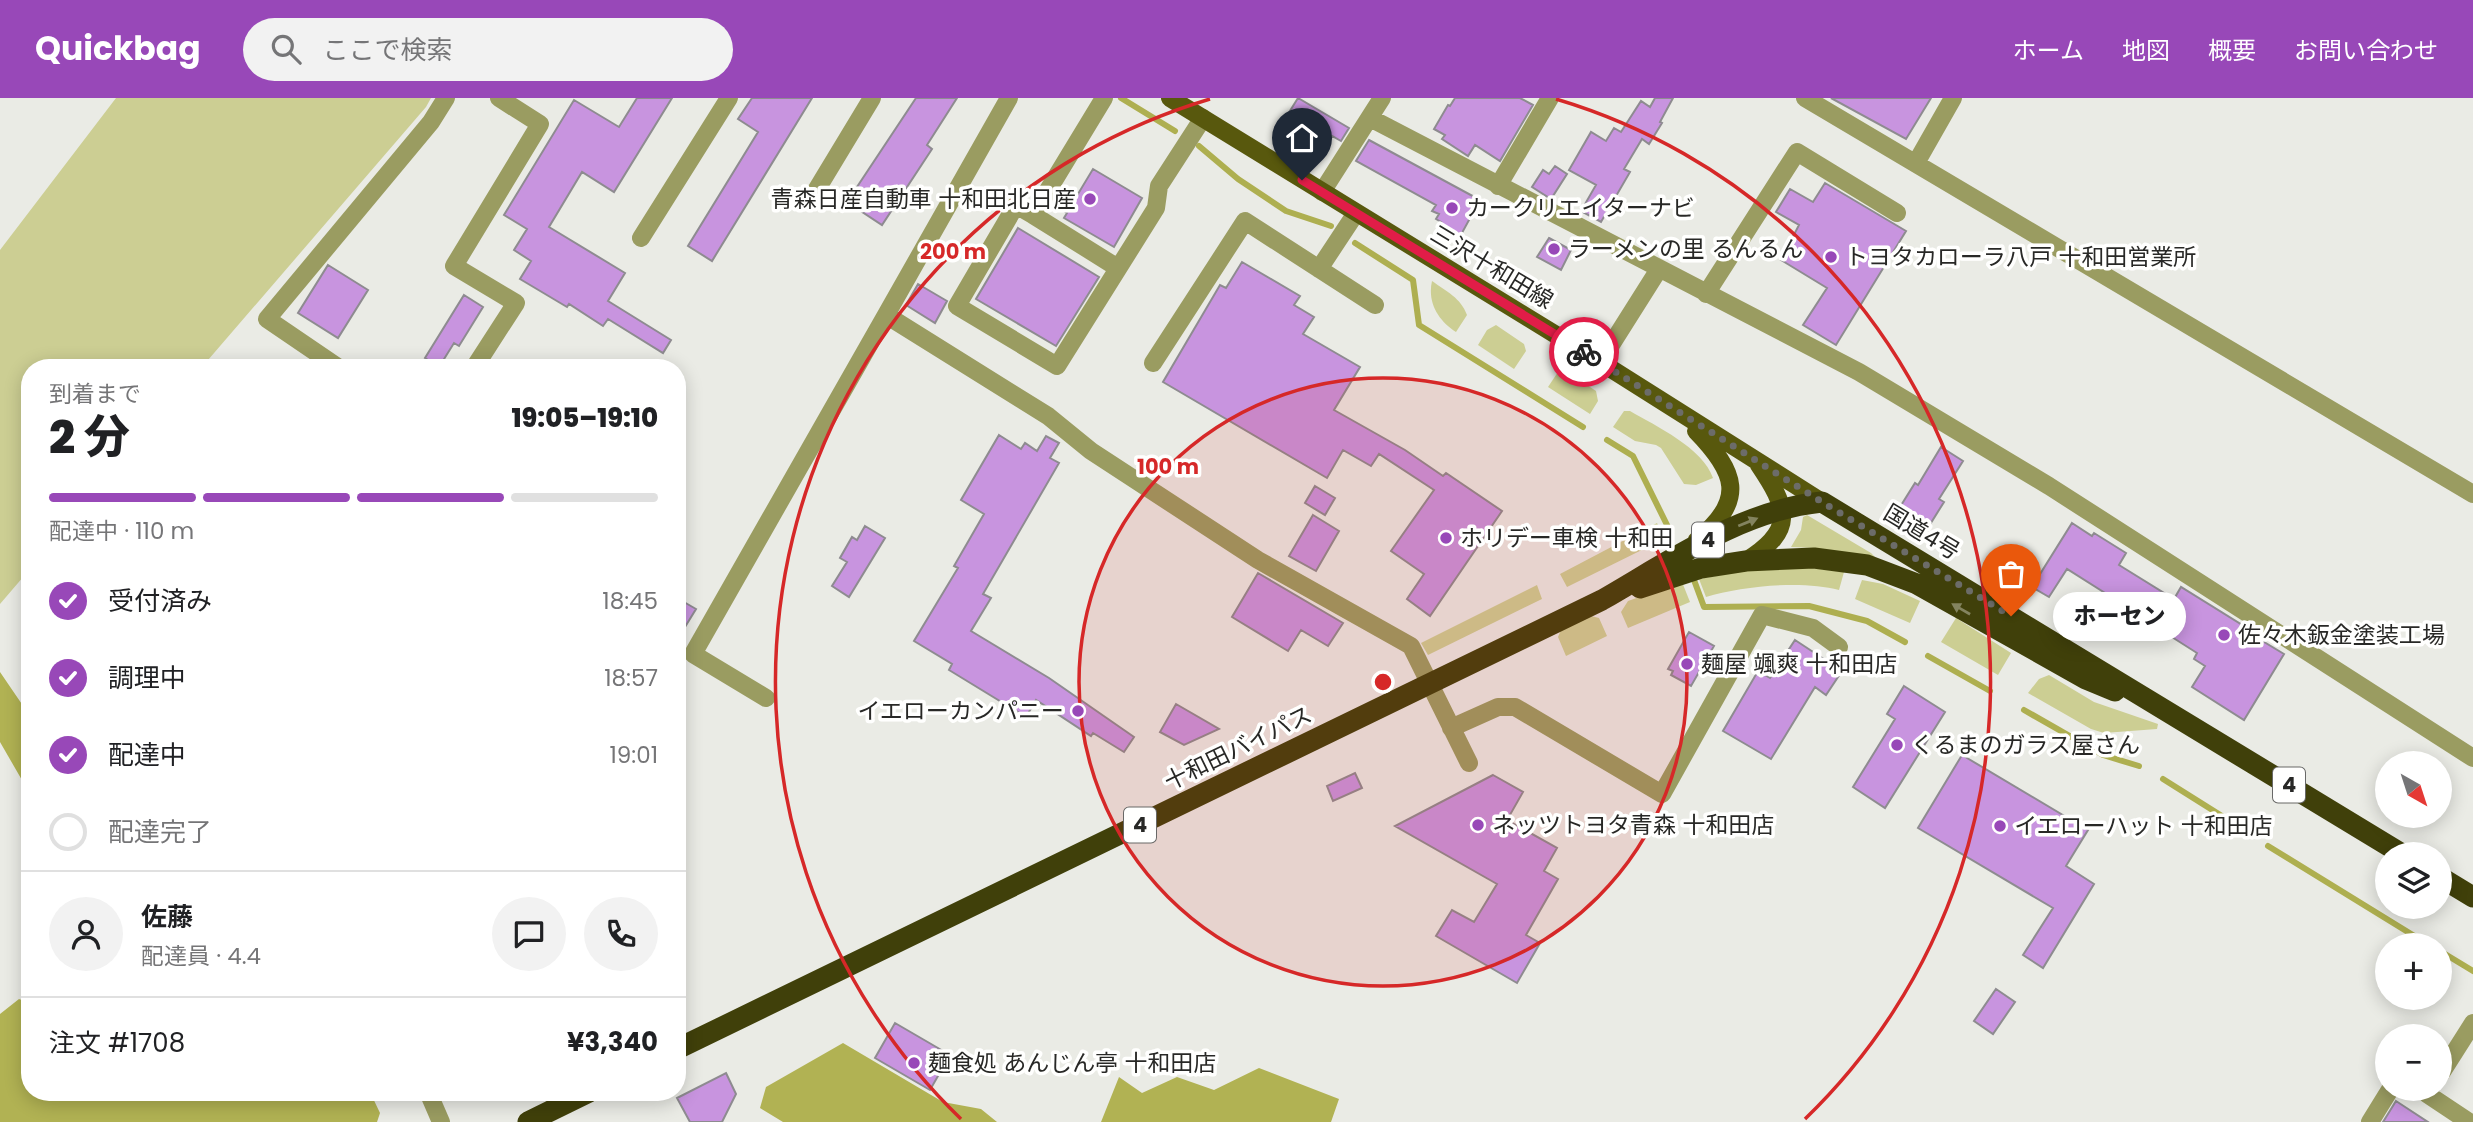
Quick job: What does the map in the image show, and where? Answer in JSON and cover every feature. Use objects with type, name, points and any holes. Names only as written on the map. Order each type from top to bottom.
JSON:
[{"type":"highway","name":"十和田バイパス","points":[[686,1045],[1602,600],[1719,534],[1793,505],[1822,502]]},
{"type":"highway","name":"国道4号","points":[[1822,502],[2382,842]]},
{"type":"highway","name":"国道4号","points":[[1602,600],[1701,568],[1746,561],[1814,558],[1867,565],[1917,584],[2086,680],[2175,716]]},
{"type":"highway","points":[[2452,884],[2473,897]]},
{"type":"highway","points":[[528,1122],[571,1101]]},
{"type":"main road","name":"三沢十和田線","points":[[1170,98],[1605,365],[1822,502]]},
{"type":"main road","points":[[1675,409],[1723,461],[1728,473],[1730,491],[1728,505],[1721,517],[1707,532],[1675,557]]},
{"type":"main road","points":[[1746,561],[1763,549],[1777,534],[1782,521],[1782,509],[1776,489],[1758,462]]},
{"type":"street","points":[[326,359],[267,319],[431,122],[446,98]]},
{"type":"street","points":[[480,359],[516,303],[454,266],[540,124],[499,98]]},
{"type":"street","points":[[641,238],[729,98]]},
{"type":"street","points":[[811,200],[872,98]]},
{"type":"street","points":[[766,698],[693,654],[1009,98]]},
{"type":"street","points":[[1033,215],[1104,98]]},
{"type":"street","points":[[1322,192],[1382,98]]},
{"type":"street","points":[[1498,186],[1550,98]]},
{"type":"street","points":[[1916,163],[1953,98]]},
{"type":"street","points":[[1812,100],[2473,494]]},
{"type":"street","points":[[1118,268],[1016,205],[957,306],[1057,366],[1156,208],[1159,186],[1203,118]]},
{"type":"street","points":[[1370,118],[1859,372],[2049,486],[2473,758]]},
{"type":"street","points":[[1706,294],[1797,152],[1898,213]]},
{"type":"street","points":[[1319,269],[1356,213]]},
{"type":"street","points":[[1153,363],[1245,221],[1375,305]]},
{"type":"street","points":[[1605,365],[1611,345],[1659,269]]},
{"type":"street","points":[[886,315],[1048,416],[1091,451],[1258,560],[1411,646],[1469,763]]},
{"type":"street","points":[[1451,728],[1498,707],[1515,707],[1662,794],[1762,615],[1813,628],[1839,647]]},
{"type":"street","points":[[2452,1056],[2473,1023]]},
{"type":"street","points":[[432,1101],[441,1122]]},
{"type":"street","points":[[2370,1122],[2383,1101]]},
{"type":"street","points":[[2440,1101],[2469,1122]]},
{"type":"green space","points":[[116,98],[431,98],[209,359],[21,359],[21,580],[0,604],[0,250]]},
{"type":"green space","points":[[1432,281],[1453,295],[1467,315],[1456,332],[1436,311],[1431,297]]},
{"type":"green space","points":[[1496,325],[1524,344],[1526,351],[1514,369],[1478,345],[1487,330]]},
{"type":"green space","points":[[1566,371],[1596,391],[1598,401],[1590,414],[1548,387],[1558,372]]},
{"type":"green space","points":[[1624,411],[1630,411],[1678,439],[1708,467],[1713,478],[1696,485],[1684,484],[1661,448],[1635,441],[1613,427]]},
{"type":"green space","points":[[1807,515],[1875,557],[1873,560],[1813,548],[1791,547],[1801,530],[1803,517]]},
{"type":"green space","points":[[1657,523],[1664,539],[1567,587],[1560,574]]},
{"type":"green space","points":[[1781,564],[1844,572],[1839,590],[1790,585],[1737,590],[1706,597],[1699,579]]},
{"type":"green space","points":[[1862,580],[1883,584],[1920,601],[1910,623],[1855,599]]},
{"type":"green space","points":[[1682,582],[1690,602],[1628,628],[1621,612],[1628,601]]},
{"type":"green space","points":[[1537,585],[1542,599],[1428,655],[1421,643]]},
{"type":"green space","points":[[1591,616],[1599,618],[1607,636],[1566,656],[1558,637],[1561,630]]},
{"type":"green space","points":[[1956,618],[2011,653],[1998,675],[1941,642]]},
{"type":"green space","points":[[2049,675],[2094,702],[2158,724],[2157,729],[2104,733],[2091,729],[2028,693],[2039,679]]},
{"type":"shaded area","points":[[0,672],[21,703],[21,778],[0,742]]},
{"type":"shaded area","points":[[21,1000],[21,1101],[374,1101],[380,1113],[377,1122],[0,1122],[0,1014]]},
{"type":"shaded area","points":[[843,1043],[943,1102],[981,1109],[997,1122],[783,1122],[760,1108],[766,1087]]},
{"type":"shaded area","points":[[1259,1068],[1339,1099],[1331,1122],[1101,1122],[1119,1077],[1142,1093],[1177,1077],[1214,1090]]},
{"type":"building","points":[[637,98],[672,98],[614,192],[582,172],[549,227],[625,273],[608,301],[671,340],[663,353],[608,319],[603,326],[569,304],[567,307],[520,279],[531,261],[514,250],[527,229],[504,215],[574,100],[619,127]]},
{"type":"building","points":[[752,98],[812,98],[712,261],[688,246],[758,132],[738,119]]},
{"type":"building","points":[[916,98],[957,98],[927,145],[932,149],[882,225],[847,202]]},
{"type":"building","points":[[1298,98],[1349,128],[1341,141],[1332,136],[1330,140],[1316,132],[1295,148],[1275,135]]},
{"type":"building","points":[[1455,98],[1520,98],[1533,105],[1500,161],[1475,145],[1468,156],[1442,139],[1445,135],[1434,129]]},
{"type":"building","points":[[1655,98],[1673,98],[1649,144],[1642,139],[1624,169],[1630,172],[1601,222],[1581,211],[1596,185],[1569,170],[1591,132],[1606,141],[1614,128],[1621,132],[1641,101],[1650,107]]},
{"type":"building","points":[[1831,98],[1931,98],[1906,139]]},
{"type":"building","points":[[1369,140],[1480,200],[1457,242],[1443,235],[1446,230],[1438,226],[1441,222],[1436,219],[1439,214],[1432,211],[1436,205],[1356,161]]},
{"type":"building","points":[[1555,166],[1567,174],[1551,199],[1532,187],[1543,170],[1549,174]]},
{"type":"building","points":[[1093,169],[1142,198],[1114,247],[1064,218],[1067,213],[1057,206],[1068,188],[1078,194]]},
{"type":"building","points":[[1825,183],[1906,231],[1836,345],[1803,325],[1827,288],[1781,260],[1799,225],[1776,212],[1790,189],[1813,202]]},
{"type":"building","points":[[1018,228],[1099,277],[1056,346],[976,299]]},
{"type":"building","points":[[1549,238],[1571,250],[1561,270],[1537,257]]},
{"type":"building","points":[[1242,262],[1300,296],[1294,305],[1314,317],[1303,334],[1360,367],[1334,410],[1405,450],[1443,476],[1446,473],[1502,511],[1430,616],[1407,599],[1424,574],[1391,551],[1434,490],[1379,454],[1371,466],[1343,450],[1327,478],[1163,382],[1220,285],[1226,288]]},
{"type":"building","points":[[328,265],[368,290],[338,338],[298,313]]},
{"type":"building","points":[[918,284],[947,301],[935,323],[906,305]]},
{"type":"building","points":[[464,295],[483,307],[459,346],[454,343],[444,359],[425,358]]},
{"type":"building","points":[[999,435],[1021,449],[1025,443],[1037,451],[1046,436],[1059,443],[1050,458],[1059,463],[983,594],[991,598],[971,631],[1049,678],[1134,737],[1124,752],[1093,733],[1091,736],[1036,700],[1026,717],[949,670],[952,664],[914,641],[958,568],[954,566],[984,514],[961,500]]},
{"type":"building","points":[[1941,447],[1963,461],[1939,499],[1944,502],[1929,526],[1900,507],[1915,483],[1918,485]]},
{"type":"building","points":[[1315,486],[1335,498],[1325,515],[1305,503]]},
{"type":"building","points":[[1313,515],[1339,531],[1316,571],[1289,556]]},
{"type":"building","points":[[2072,523],[2126,553],[2119,565],[2174,599],[2181,587],[2284,654],[2244,720],[2192,687],[2205,666],[2194,659],[2197,653],[2153,625],[2149,630],[2120,612],[2124,605],[2067,569],[2049,597],[2032,587]]},
{"type":"building","points":[[865,526],[885,538],[849,597],[832,586],[847,562],[840,558],[852,537],[857,540]]},
{"type":"building","points":[[1258,573],[1343,623],[1328,646],[1301,630],[1288,651],[1232,617]]},
{"type":"building","points":[[686,603],[696,609],[686,625]]},
{"type":"building","name":"麺屋 颯爽 十和田店","points":[[1689,632],[1714,646],[1691,686],[1671,675],[1673,671],[1668,669]]},
{"type":"building","points":[[1795,640],[1842,671],[1826,695],[1815,687],[1771,759],[1723,731],[1758,671],[1770,678]]},
{"type":"building","points":[[1904,686],[1945,712],[1885,808],[1853,787],[1895,719],[1887,714]]},
{"type":"building","points":[[1176,704],[1219,729],[1184,745],[1160,732]]},
{"type":"building","points":[[1962,755],[2088,830],[2066,866],[2094,884],[2043,968],[2023,955],[2053,908],[1918,828]]},
{"type":"building","points":[[1355,773],[1362,788],[1333,801],[1327,786]]},
{"type":"building","points":[[1493,775],[1523,792],[1507,820],[1557,848],[1544,871],[1558,879],[1526,935],[1540,943],[1517,983],[1436,936],[1452,910],[1474,922],[1497,884],[1395,826]]},
{"type":"building","points":[[1996,989],[2015,1002],[1993,1034],[1974,1021]]},
{"type":"building","points":[[895,1023],[950,1055],[930,1090],[875,1058]]},
{"type":"building","points":[[726,1073],[736,1094],[722,1122],[690,1122],[679,1101],[686,1101],[686,1093]]},
{"type":"building","points":[[2396,1101],[2428,1122],[2383,1122]]},
{"type":"waterway","points":[[1121,98],[1175,131]]},
{"type":"waterway","points":[[1199,146],[1238,179],[1286,211],[1331,226]]},
{"type":"waterway","points":[[1355,243],[1413,280],[1419,325],[1583,427]]},
{"type":"waterway","points":[[1607,440],[1633,456],[1671,533]]},
{"type":"waterway","points":[[1694,580],[1704,607],[1809,606],[1867,621],[1905,642]]},
{"type":"waterway","points":[[1928,656],[1990,691]]},
{"type":"waterway","points":[[2024,710],[2103,755],[2139,766]]},
{"type":"waterway","points":[[2163,779],[2241,828]]},
{"type":"waterway","points":[[2268,846],[2409,933]]},
{"type":"waterway","points":[[2452,958],[2473,971]]},
{"type":"way so far","points":[[1584,352],[1822,502],[2011,616]]},
{"type":"place","name":"青森日産自動車 十和田北日産","points":[[1090,199]]},
{"type":"place","name":"カークリエイターナビ","points":[[1452,208]]},
{"type":"place","name":"ラーメンの里 るんるん","points":[[1554,249]]},
{"type":"place","name":"トヨタカローラ八戸 十和田営業所","points":[[1831,257]]},
{"type":"place","name":"ホリデー車検 十和田","points":[[1446,538]]},
{"type":"place","name":"ホーセン","points":[[2011,616]]},
{"type":"place","name":"佐々木鈑金塗装工場","points":[[2224,635]]},
{"type":"place","name":"麺屋 颯爽 十和田店","points":[[1687,664]]},
{"type":"place","name":"イエローカンパニー","points":[[1078,711]]},
{"type":"place","name":"くるまのガラス屋さん","points":[[1897,745]]},
{"type":"place","name":"ネッツトヨタ青森 十和田店","points":[[1478,825]]},
{"type":"place","name":"イエローハット 十和田店","points":[[2000,826]]},
{"type":"place","name":"麺食処 あんじん亭 十和田店","points":[[914,1063]]},
{"type":"route","points":[[1302,180],[1584,352]]}]
